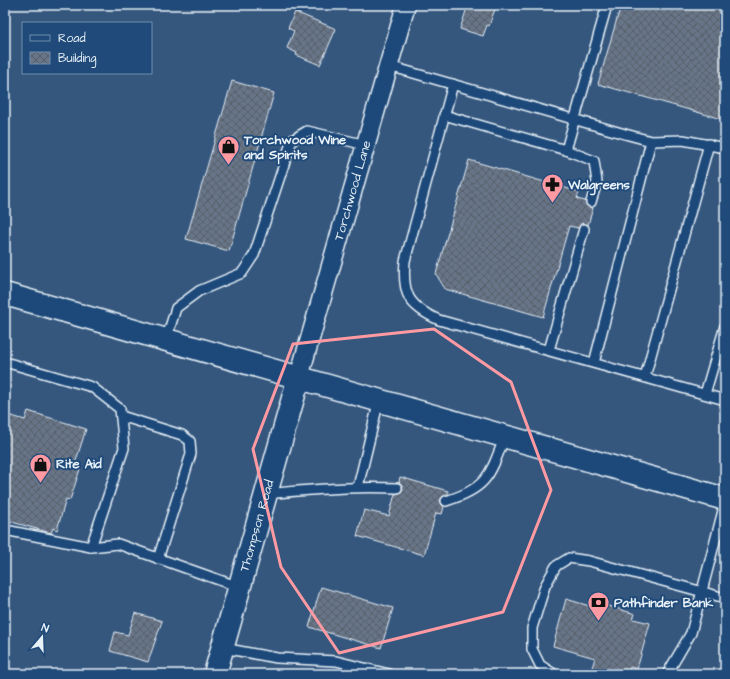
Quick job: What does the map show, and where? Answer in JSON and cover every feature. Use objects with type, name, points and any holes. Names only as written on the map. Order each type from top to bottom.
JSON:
[{"type":"main road","points":[[5,294],[725,499]]},
{"type":"main road","name":"Thompson Road","points":[[215,674],[299,377]]},
{"type":"street","name":"Torchwood Lane","points":[[299,377],[406,5]]},
{"type":"lane","points":[[566,150],[607,5]]},
{"type":"lane","points":[[389,66],[651,141],[683,140],[725,148]]},
{"type":"lane","points":[[453,84],[405,261],[403,281],[410,300],[422,312],[439,320],[725,400]]},
{"type":"lane","points":[[444,115],[566,150],[594,161],[597,182],[591,202]]},
{"type":"lane","points":[[166,340],[176,308],[199,291],[242,273],[254,255],[292,140],[307,131],[366,145]]},
{"type":"lane","points":[[594,363],[651,141]]},
{"type":"lane","points":[[645,377],[709,144]]},
{"type":"lane","points":[[549,350],[584,229]]},
{"type":"lane","points":[[705,394],[725,326]]},
{"type":"lane","points":[[5,362],[92,387],[120,409],[124,448],[91,547]]},
{"type":"lane","points":[[358,486],[379,400]]},
{"type":"lane","points":[[121,416],[182,436],[190,441],[191,454],[158,559]]},
{"type":"lane","points":[[446,501],[466,495],[482,484],[494,464],[505,436]]},
{"type":"lane","points":[[265,494],[358,486],[397,488]]},
{"type":"lane","points":[[667,674],[691,632],[725,503]]},
{"type":"lane","points":[[5,530],[91,547],[118,544],[239,587]]},
{"type":"lane","points":[[554,674],[540,665],[532,649],[534,621],[545,586],[556,566],[569,558],[582,560],[725,598]]},
{"type":"lane","points":[[222,648],[276,658],[336,661],[389,674]]},
{"type":"highlighted area","points":[[434,329],[511,382],[551,490],[503,612],[339,653],[281,567],[253,449],[293,344]]},
{"type":"building","points":[[468,5],[494,5],[495,9],[489,26],[487,25],[483,36],[460,29]]},
{"type":"building","points":[[621,5],[725,5],[725,120],[598,84]]},
{"type":"building","points":[[295,12],[336,29],[320,65],[296,55],[297,53],[287,48],[294,31],[288,28]]},
{"type":"building","points":[[232,81],[274,93],[229,251],[186,239]]},
{"type":"building","name":"Walgreens","points":[[469,160],[579,192],[577,199],[585,201],[587,206],[593,208],[588,225],[582,223],[578,228],[569,226],[543,317],[445,289],[436,274]]},
{"type":"building","name":"Rite Aid","points":[[28,411],[86,429],[74,467],[80,469],[70,500],[66,499],[57,530],[53,528],[51,533],[5,520],[5,414],[25,420]]},
{"type":"building","points":[[400,477],[448,491],[448,494],[440,500],[444,507],[442,514],[436,513],[424,555],[357,536],[364,510],[389,516],[395,494],[400,493],[403,489],[399,482]]},
{"type":"building","points":[[321,587],[393,608],[381,648],[309,627]]},
{"type":"building","points":[[566,599],[593,607],[594,602],[622,610],[635,614],[633,619],[650,623],[637,669],[630,667],[628,674],[590,674],[595,658],[553,646]]},
{"type":"building","points":[[135,613],[162,621],[148,662],[110,651],[115,632],[128,635]]},
{"type":"place","name":"Torchwood Wine and Spirits","points":[[228,166]]},
{"type":"place","name":"Walgreens","points":[[553,204]]},
{"type":"place","name":"Rite Aid","points":[[40,484]]},
{"type":"place","name":"Pathfinder Bank","points":[[599,622]]}]
